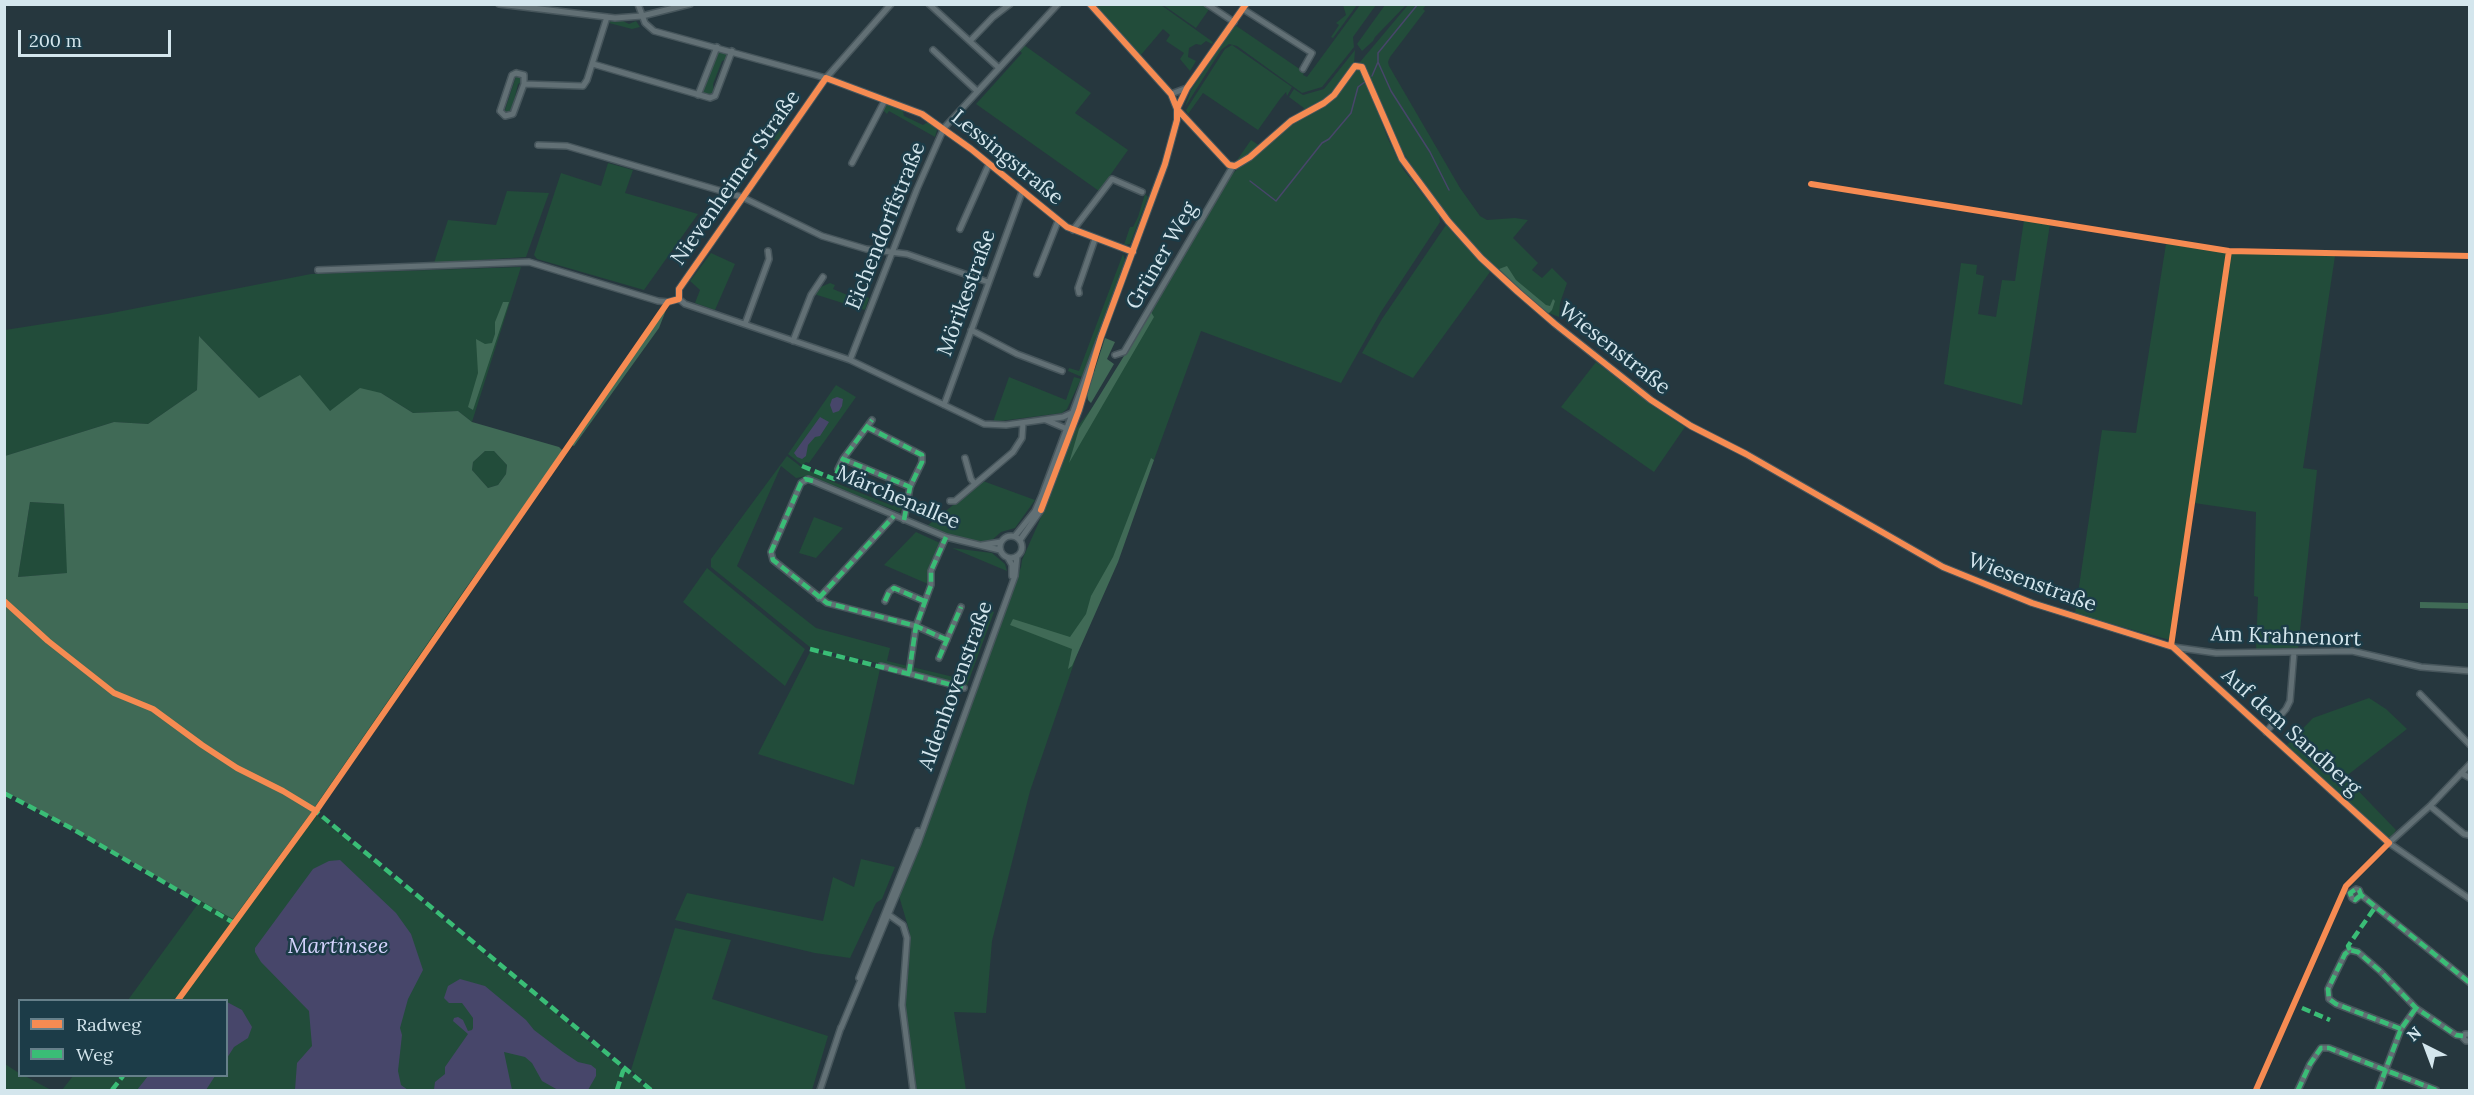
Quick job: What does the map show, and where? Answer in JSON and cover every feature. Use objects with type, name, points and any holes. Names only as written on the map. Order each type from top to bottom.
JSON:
[{"type":"street","points":[[500,4],[607,17],[642,16],[690,4]]},
{"type":"street","points":[[638,4],[642,16]]},
{"type":"street","name":"Nievenheimer Straße","points":[[679,298],[679,289],[826,78],[891,4]]},
{"type":"street","points":[[930,4],[999,68]]},
{"type":"street","points":[[970,41],[993,17],[1010,4]]},
{"type":"street","name":"Eichendorffstraße","points":[[850,360],[917,189],[944,129],[1058,4]]},
{"type":"street","points":[[1090,4],[1171,94],[1177,109],[1233,166]]},
{"type":"street","points":[[1208,4],[1234,22]]},
{"type":"street","points":[[1017,538],[1041,510],[1065,448],[1072,413],[1171,145],[1177,109],[1186,88],[1245,7],[1312,53],[1303,69]]},
{"type":"street","name":"Lessingstraße","points":[[642,16],[648,28],[654,31],[826,78],[922,114],[944,129],[1058,221],[1073,230],[1133,252]]},
{"type":"street","points":[[524,84],[583,86],[593,64],[607,17]]},
{"type":"street","points":[[698,95],[717,47]]},
{"type":"street","points":[[933,50],[977,91]]},
{"type":"street","points":[[593,64],[713,98],[732,51]]},
{"type":"street","name":"Wiesenstraße","points":[[1233,166],[1250,158],[1290,121],[1324,103],[1334,95],[1355,66],[1362,67],[1402,159],[1416,181],[1455,228],[1492,269],[1526,299],[1651,400],[1691,426],[1746,454],[1942,567],[2041,606],[2172,646]]},
{"type":"street","points":[[516,73],[524,75],[524,84],[513,114],[510,117],[501,114],[512,75],[516,73]]},
{"type":"street","points":[[1171,94],[1186,88]]},
{"type":"street","points":[[852,163],[885,100]]},
{"type":"street","points":[[538,146],[567,146],[742,197],[822,236],[850,246],[907,254],[988,282]]},
{"type":"street","points":[[960,229],[988,164]]},
{"type":"street","name":"Grüner Weg","points":[[1115,356],[1124,352],[1233,166]]},
{"type":"street","points":[[1073,230],[1112,179],[1142,192]]},
{"type":"street","name":"Mörikestraße","points":[[944,405],[1022,192]]},
{"type":"street","points":[[1037,274],[1058,221]]},
{"type":"street","points":[[1079,293],[1078,288],[1095,239]]},
{"type":"street","points":[[745,324],[769,259],[768,250]]},
{"type":"street","points":[[318,270],[529,262],[658,301],[668,302],[679,298],[685,304],[850,360],[984,424],[1023,423],[1072,413]]},
{"type":"street","points":[[793,341],[811,295],[823,277]]},
{"type":"street","points":[[971,330],[1017,354],[1062,371]]},
{"type":"street","points":[[1017,538],[1038,506],[1101,337]]},
{"type":"street","points":[[1058,417],[1069,426]]},
{"type":"street","points":[[838,469],[872,420]]},
{"type":"street","points":[[1044,420],[1069,426]]},
{"type":"street","points":[[950,501],[955,501],[1017,447],[1022,438],[1023,423]]},
{"type":"street","points":[[867,427],[922,455],[922,462],[910,488],[904,520]]},
{"type":"street","points":[[965,458],[971,479],[975,484]]},
{"type":"street","points":[[843,459],[910,488]]},
{"type":"street","name":"Märchenallee","points":[[819,598],[771,556],[801,483],[805,479],[946,537],[1000,550]]},
{"type":"street","points":[[894,516],[819,598],[827,603],[916,626],[947,639]]},
{"type":"street","points":[[909,673],[916,626],[932,582],[932,571],[946,537]]},
{"type":"street","points":[[1004,537],[1017,538],[1022,549],[1017,556],[1008,558],[1000,550],[1001,542],[1004,537]]},
{"type":"street","name":"Märchenallee","points":[[980,546],[1001,542]]},
{"type":"street","name":"Aldenhovenstraße","points":[[841,1028],[889,915],[1011,585],[1017,568],[1017,556]]},
{"type":"street","name":"Aldenhovenstraße","points":[[1008,558],[1013,571],[1011,585]]},
{"type":"street","points":[[885,601],[889,592],[894,588],[924,601]]},
{"type":"street","points":[[939,658],[961,607]]},
{"type":"street","name":"Am Krahnenort","points":[[2172,646],[2216,652],[2352,651],[2421,668],[2469,671]]},
{"type":"street","name":"Auf dem Sandberg","points":[[2172,646],[2389,843],[2469,899]]},
{"type":"street","points":[[2266,732],[2290,701],[2294,652]]},
{"type":"street","points":[[881,666],[964,688]]},
{"type":"street","points":[[2420,694],[2469,745]]},
{"type":"street","points":[[2389,843],[2430,806],[2469,764]]},
{"type":"street","points":[[2461,772],[2469,778]]},
{"type":"street","name":"Aldenhovenstraße","points":[[841,1028],[886,908],[932,798]]},
{"type":"street","points":[[2430,806],[2464,834],[2469,835]]},
{"type":"street","points":[[2361,895],[2469,983]]},
{"type":"street","points":[[889,915],[903,926],[907,938],[902,1005],[913,1090]]},
{"type":"street","points":[[2401,1029],[2336,1004],[2330,999],[2328,989],[2345,954],[2350,950],[2358,952],[2380,971],[2416,1008],[2456,1035],[2466,1035],[2465,1041],[2469,1041]]},
{"type":"street","points":[[2378,1090],[2401,1029],[2416,1008]]},
{"type":"street","points":[[820,1090],[841,1028]]},
{"type":"street","points":[[2298,1090],[2320,1048],[2329,1048],[2436,1090]]},
{"type":"green space","points":[[1094,5],[1161,5],[1213,42],[1212,44],[1206,41],[1189,48],[1188,57],[1196,61],[1190,71],[1180,59],[1184,53],[1166,41],[1170,35],[1163,29],[1140,56]]},
{"type":"green space","points":[[1163,5],[1205,5],[1210,8],[1196,28]]},
{"type":"green space","points":[[1343,5],[1357,5],[1333,38],[1331,37],[1339,25],[1336,23],[1346,15]]},
{"type":"green space","points":[[1360,5],[1376,5],[1353,37],[1354,47],[1322,87],[1302,93],[1237,46],[1229,44],[1221,50],[1185,107],[1191,90],[1235,25],[1304,72],[1303,75],[1307,77]]},
{"type":"green space","points":[[1385,5],[1406,5],[1362,51],[1357,44]]},
{"type":"green space","points":[[1408,5],[1426,5],[1423,9],[1425,11],[1390,57],[1389,66],[1460,188],[1480,216],[1487,220],[1515,218],[1528,220],[1513,238],[1538,263],[1532,270],[1542,278],[1552,268],[1567,283],[1560,303],[1559,317],[1546,312],[1514,286],[1448,220],[1402,151],[1367,84],[1388,139],[1403,169],[1439,215],[1440,222],[1381,312],[1341,383],[1201,331],[1154,460],[1094,605],[1030,791],[992,941],[986,1013],[954,1012],[966,1090],[917,1090],[904,1002],[909,966],[907,963],[910,933],[899,896],[1022,560],[1072,434],[1095,404],[1153,316],[1151,312],[1232,174],[1286,128],[1323,106]]},
{"type":"green space","points":[[623,21],[629,24],[636,21],[640,27],[632,29],[609,23]]},
{"type":"green space","points":[[1024,45],[1091,93],[1075,113],[1128,150],[1099,191],[976,104],[1022,53],[1019,50]]},
{"type":"green space","points":[[1232,45],[1292,87],[1287,96],[1286,92],[1280,99],[1258,130],[1203,93],[1188,114],[1186,110],[1225,49]]},
{"type":"green space","points":[[1355,50],[1354,64],[1329,97],[1303,112],[1304,108],[1289,97],[1294,89],[1303,95],[1324,89]]},
{"type":"green space","points":[[718,51],[728,54],[727,59],[722,61],[713,84],[714,92],[704,94],[702,90]]},
{"type":"green space","points":[[516,76],[522,77],[522,82],[518,84],[511,114],[504,113]]},
{"type":"green space","points":[[887,105],[903,111],[904,116],[923,125],[928,122],[937,130],[935,137],[889,111],[887,114],[883,110]]},
{"type":"green space","points":[[771,126],[780,129],[782,135],[778,141],[766,137]]},
{"type":"green space","points":[[1251,140],[1260,146],[1245,160],[1235,163]]},
{"type":"green space","points":[[608,163],[633,170],[625,193],[698,214],[644,290],[537,259],[534,255],[561,173],[601,186]]},
{"type":"green space","points":[[507,191],[549,193],[526,257],[434,263],[448,220],[496,225]]},
{"type":"green space","points":[[1145,194],[1148,197],[1130,244],[1124,245],[1130,227],[1133,227],[1138,217]]},
{"type":"green space","points":[[2024,220],[2050,224],[2022,405],[1944,384],[1961,263],[1977,265],[1976,274],[1984,276],[1978,314],[1996,317],[2002,280],[2015,281]]},
{"type":"green space","points":[[1446,225],[1490,272],[1413,378],[1362,353],[1382,319]]},
{"type":"green space","points":[[2166,244],[2232,253],[2335,256],[2303,468],[2317,470],[2298,650],[2256,650],[2258,597],[2254,596],[2256,512],[2194,503],[2172,643],[2170,640],[2075,614],[2102,430],[2136,433]]},
{"type":"green space","points":[[711,253],[735,264],[715,310],[695,303],[700,290],[690,281]]},
{"type":"green space","points":[[1123,254],[1125,260],[1082,377],[1068,371],[1069,368],[1079,371]]},
{"type":"green space","points":[[1507,266],[1516,280],[1546,305],[1550,306],[1553,299],[1555,301],[1549,313],[1543,311],[1499,269]]},
{"type":"green space","points":[[521,267],[472,422],[458,411],[413,413],[381,393],[330,411],[259,398],[200,337],[197,390],[148,424],[114,422],[5,456],[5,330],[107,314],[311,274]]},
{"type":"green space","points":[[830,283],[835,285],[833,289],[864,302],[867,297],[869,298],[865,310],[814,294],[816,289]]},
{"type":"green space","points":[[503,302],[509,302],[473,410],[468,407],[478,373],[476,339],[485,344],[492,343],[495,322]]},
{"type":"green space","points":[[666,310],[659,328],[574,446],[572,445],[661,314]]},
{"type":"green space","points":[[1151,312],[1154,317],[1069,463],[1079,429]]},
{"type":"green space","points":[[199,336],[259,398],[300,375],[330,411],[360,388],[381,393],[413,413],[458,411],[472,422],[559,447],[562,450],[310,814],[233,919],[5,791],[5,456],[114,422],[148,424],[197,390]],"holes":[[[485,451],[494,451],[507,465],[506,474],[498,485],[488,488],[472,470],[473,462]],[[30,502],[64,504],[67,573],[18,577]]]},
{"type":"green space","points":[[1105,338],[1115,342],[1107,359],[1114,364],[1091,403],[1087,394]]},
{"type":"green space","points":[[1596,362],[1685,427],[1654,472],[1561,407]]},
{"type":"green space","points":[[1009,377],[1066,400],[1074,377],[1081,379],[1067,409],[1062,413],[993,422]]},
{"type":"green space","points":[[836,385],[856,397],[809,463],[802,465],[788,454]]},
{"type":"green space","points":[[485,451],[494,451],[507,465],[506,474],[498,485],[488,488],[472,470],[473,462]]},
{"type":"green space","points":[[787,456],[800,466],[826,479],[893,506],[895,503],[904,506],[899,512],[807,476],[796,478],[781,466],[737,566],[816,628],[890,648],[887,661],[962,679],[988,610],[994,612],[966,688],[961,682],[960,685],[904,669],[811,648],[711,567],[711,559]]},
{"type":"green space","points":[[1151,458],[1154,460],[1118,562],[1072,666],[1068,669],[1072,649],[1010,625],[1013,619],[1070,637],[1086,614],[1091,596],[1113,557]]},
{"type":"green space","points":[[983,481],[1035,500],[1015,528],[1001,532],[991,541],[980,543],[942,534],[927,526]]},
{"type":"green space","points":[[30,502],[64,504],[68,573],[18,577]]},
{"type":"green space","points":[[814,517],[843,528],[816,558],[799,553]]},
{"type":"green space","points":[[916,532],[940,543],[929,570],[928,584],[884,565]]},
{"type":"green space","points":[[952,548],[992,553],[1005,564],[1007,571]]},
{"type":"green space","points":[[707,568],[805,649],[785,686],[683,602]]},
{"type":"green space","points":[[465,592],[312,811],[621,1068],[623,1070],[617,1090],[62,1090],[72,1077],[228,1077],[228,999],[129,999],[200,901],[447,596]]},
{"type":"green space","points":[[2420,602],[2469,603],[2469,609],[2420,608]]},
{"type":"green space","points":[[811,650],[880,669],[854,785],[758,754]]},
{"type":"green space","points":[[2369,698],[2386,709],[2407,729],[2345,777],[2396,830],[2390,840],[2285,747],[2313,718]]},
{"type":"green space","points":[[861,859],[895,867],[882,899],[876,903],[850,958],[815,953],[675,920],[687,893],[823,921],[833,877],[854,887]]},
{"type":"green space","points":[[675,928],[731,940],[712,999],[828,1036],[812,1090],[654,1090],[631,1070]]},
{"type":"green space","points":[[5,1064],[18,1072],[18,1077],[27,1077],[51,1090],[5,1090]]},
{"type":"green space","points":[[628,1070],[650,1090],[619,1090],[624,1071]]},
{"type":"water","points":[[837,397],[843,399],[842,406],[839,411],[833,413],[830,405],[832,399]]},
{"type":"water","points":[[820,417],[829,422],[820,436],[815,437],[808,445],[806,456],[802,459],[797,457],[794,453]]},
{"type":"water","name":"Martinsee","points":[[340,860],[396,913],[411,934],[423,970],[408,999],[400,1028],[402,1035],[398,1071],[401,1085],[408,1090],[295,1090],[297,1063],[312,1046],[309,1011],[261,962],[255,948],[313,869],[329,861]]},
{"type":"water","points":[[460,979],[485,986],[526,1020],[534,1030],[563,1052],[578,1062],[591,1065],[596,1069],[596,1076],[588,1090],[558,1090],[542,1081],[532,1063],[525,1057],[504,1052],[512,1090],[434,1090],[435,1082],[445,1074],[445,1067],[468,1034],[453,1021],[454,1018],[458,1017],[463,1020],[468,1031],[473,1028],[473,1018],[462,1003],[449,1003],[444,998],[448,986]]},
{"type":"water","points":[[228,1003],[242,1010],[252,1027],[248,1038],[234,1047],[228,1056]]},
{"type":"water","points":[[147,1077],[214,1077],[206,1090],[137,1090]]},
{"type":"waterway","points":[[1372,76],[1378,62],[1378,53],[1418,4]]},
{"type":"waterway","points":[[1378,62],[1391,91],[1430,152],[1449,190]]},
{"type":"waterway","points":[[1250,181],[1276,201],[1322,143],[1329,139],[1351,113],[1358,87],[1366,81]]},
{"type":"marked path","points":[[867,427],[922,455],[922,462],[910,487],[843,459],[872,420]]},
{"type":"marked path","points":[[802,466],[834,479],[843,459]]},
{"type":"marked path","points":[[813,481],[805,479],[801,483],[771,552],[773,560],[827,603],[916,626],[947,640]]},
{"type":"marked path","points":[[904,520],[910,487]]},
{"type":"marked path","points":[[819,598],[894,516]]},
{"type":"marked path","points":[[909,673],[916,626],[931,585],[931,571],[946,537]]},
{"type":"marked path","points":[[885,601],[889,592],[894,588],[924,601]]},
{"type":"marked path","points":[[939,658],[961,607]]},
{"type":"marked path","points":[[810,649],[964,688]]},
{"type":"marked path","points":[[4,793],[71,828],[234,923]]},
{"type":"marked path","points":[[312,808],[651,1090]]},
{"type":"marked path","points":[[2361,895],[2355,900],[2350,893],[2356,889],[2359,890],[2361,895],[2470,983]]},
{"type":"marked path","points":[[2350,950],[2348,946],[2376,906]]},
{"type":"marked path","points":[[2401,1029],[2336,1004],[2329,999],[2328,989],[2345,954],[2350,950],[2358,952],[2380,971],[2416,1008],[2456,1035],[2463,1036]]},
{"type":"marked path","points":[[2302,1008],[2330,1020]]},
{"type":"marked path","points":[[2378,1090],[2401,1029],[2416,1008]]},
{"type":"marked path","points":[[2298,1090],[2310,1064],[2321,1048],[2329,1048],[2436,1090]]},
{"type":"marked path","points":[[617,1090],[626,1068]]},
{"type":"marked path","points":[[112,1090],[122,1077]]},
{"type":"cycle path","points":[[1041,510],[1079,410],[1101,337],[1165,164],[1177,120],[1177,109],[1171,94],[1090,4]]},
{"type":"cycle path","points":[[1177,109],[1187,88],[1246,4]]},
{"type":"cycle path","points":[[1177,109],[1229,165],[1235,166],[1250,157],[1291,121],[1334,95],[1355,66],[1362,67],[1402,159],[1448,221],[1481,258],[1518,292],[1651,400],[1691,426],[1746,454],[1943,567],[2032,603],[2173,647],[2389,843],[2346,886],[2256,1090]]},
{"type":"cycle path","points":[[179,999],[316,811],[668,302],[679,299],[679,289],[826,78],[922,114],[971,149],[1067,227],[1133,252]]},
{"type":"cycle path","points":[[1811,184],[2229,251],[2470,256]]},
{"type":"cycle path","points":[[2171,646],[2229,251]]},
{"type":"cycle path","points":[[4,601],[48,641],[114,693],[153,709],[237,768],[316,811]]}]
